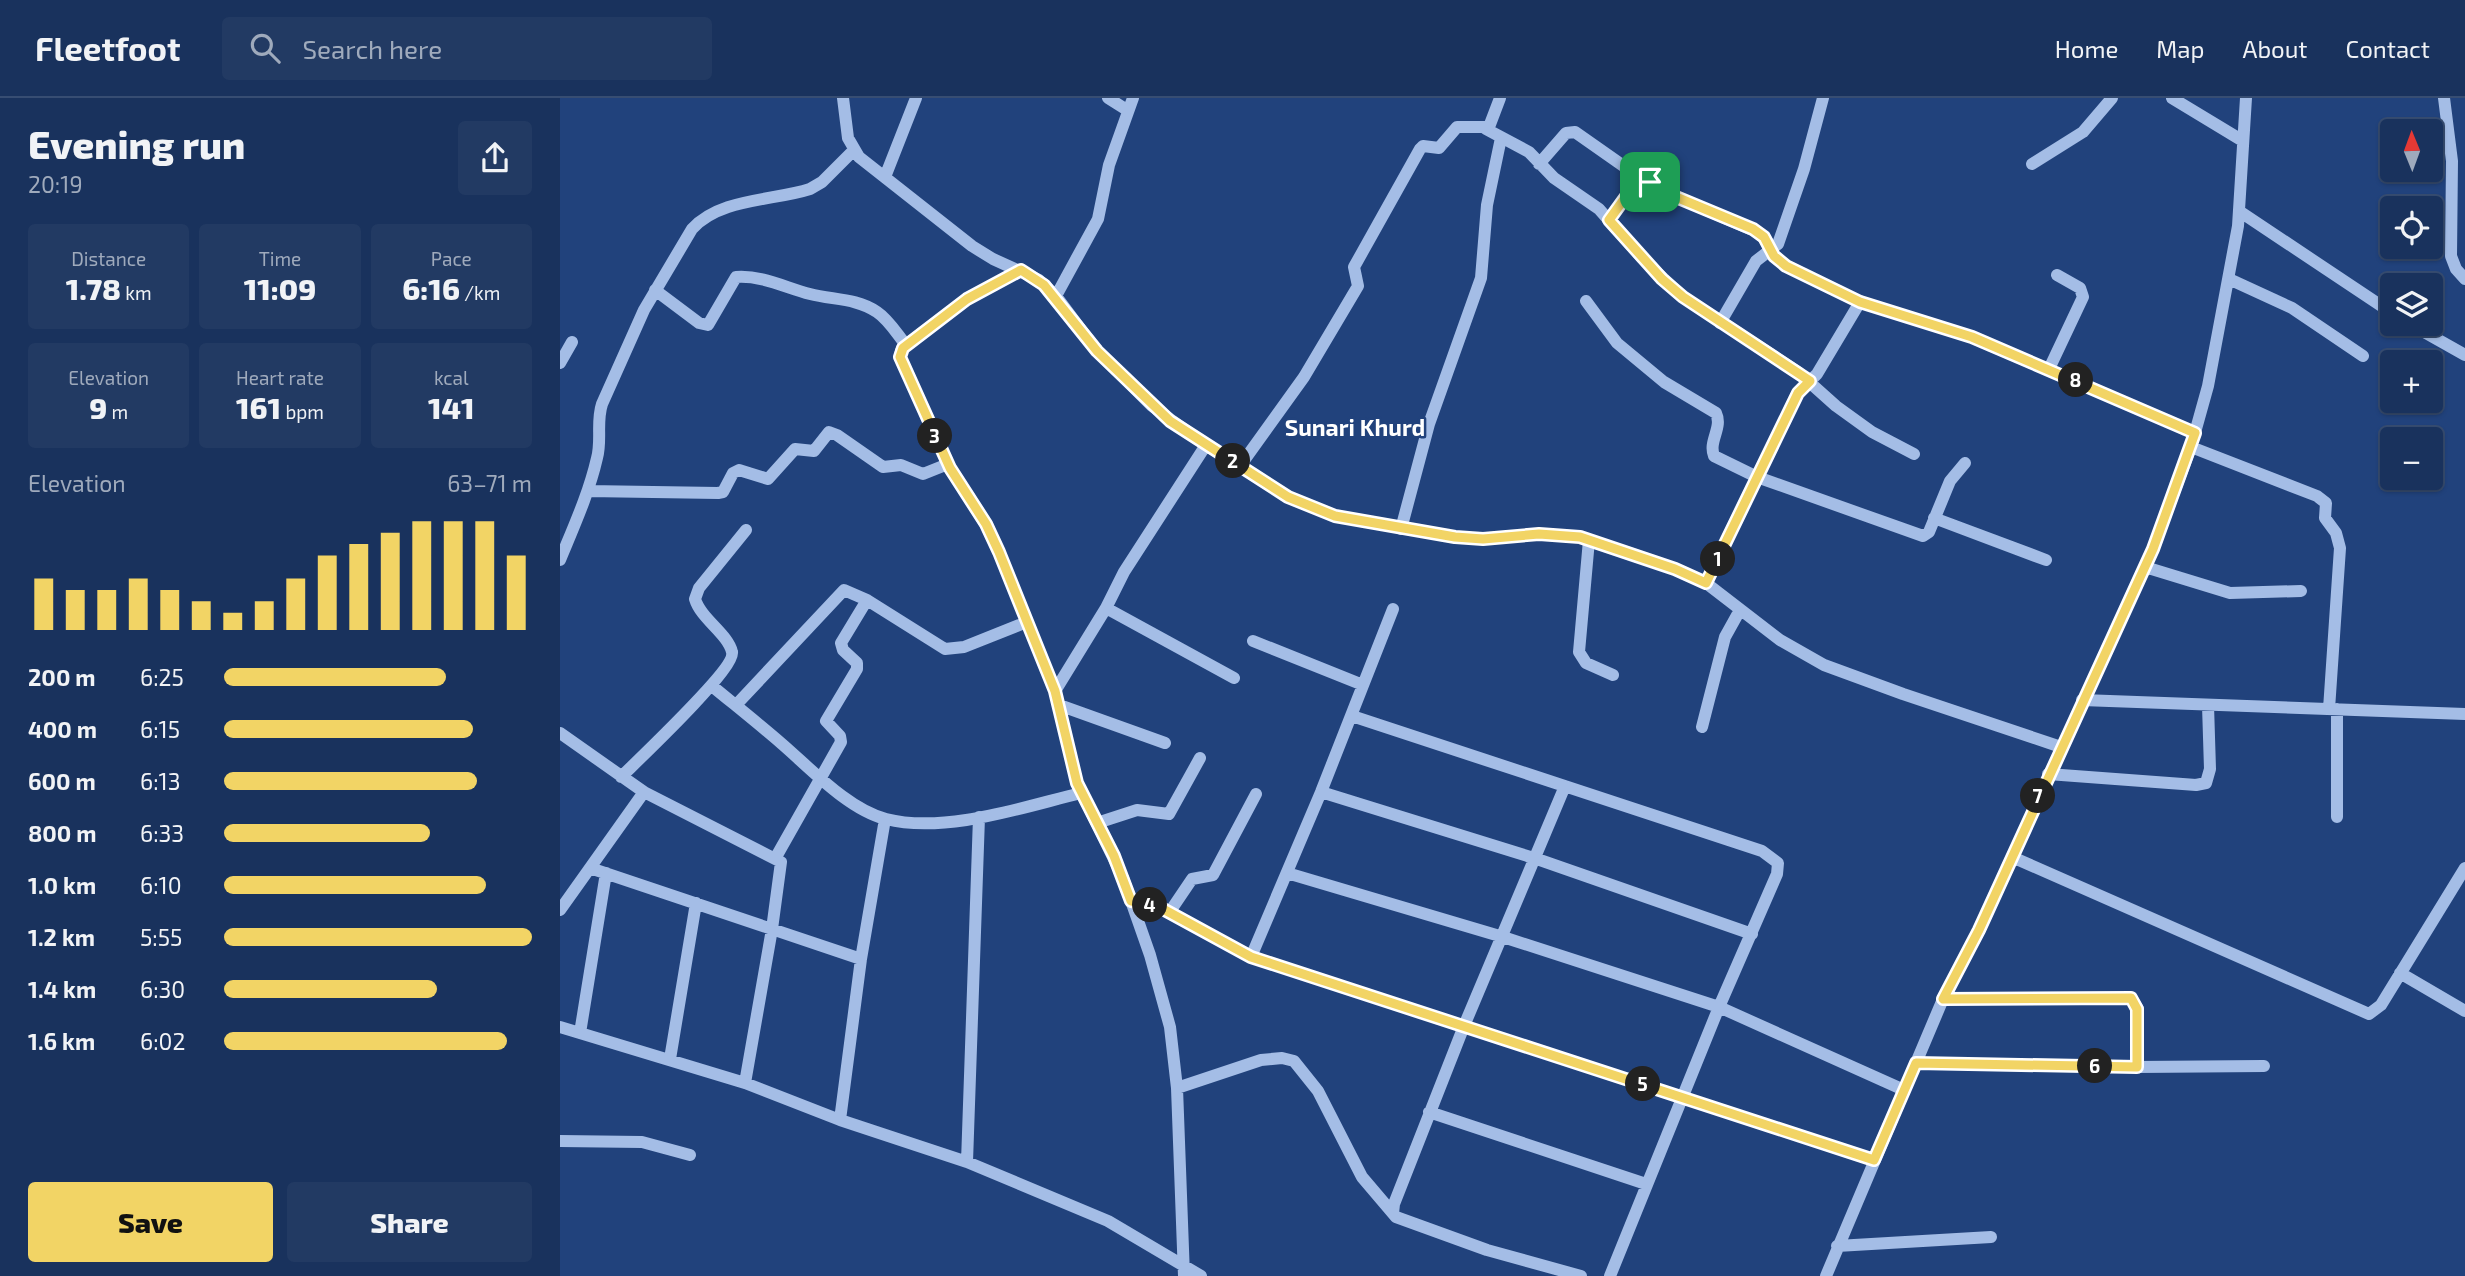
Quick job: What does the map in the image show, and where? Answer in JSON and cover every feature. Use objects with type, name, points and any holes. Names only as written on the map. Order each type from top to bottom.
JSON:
[{"type":"street","points":[[843,98],[848,138],[853,150],[972,246],[1039,280],[1056,296],[1076,325],[1114,368],[1170,421],[1288,497],[1317,510],[1401,529],[1470,538],[1539,534],[1573,535],[1589,540],[1675,569],[1706,583],[1780,640],[1824,664],[2060,747]]},
{"type":"street","points":[[885,177],[916,98]]},
{"type":"street","points":[[1056,296],[1098,219],[1107,174],[1130,104],[1108,98]]},
{"type":"street","points":[[1486,129],[1490,126],[1500,98]]},
{"type":"street","points":[[1720,323],[1756,261],[1772,251],[1780,240],[1824,98]]},
{"type":"street","points":[[2032,164],[2083,132],[2112,98]]},
{"type":"street","points":[[2172,98],[2243,141]]},
{"type":"street","points":[[1826,1276],[1943,999],[2012,857],[2060,747],[2145,567],[2191,447],[2208,386],[2229,279],[2239,211],[2246,98]]},
{"type":"street","points":[[2444,98],[2452,161],[2451,256],[2456,269],[2465,279]]},
{"type":"street","points":[[1240,466],[1304,377],[1357,286],[1354,267],[1420,149],[1423,146],[1438,149],[1457,127],[1486,129],[1529,152],[1555,178],[1599,209],[1662,279],[1720,323],[1810,381],[1836,406],[1861,424],[1914,454]]},
{"type":"street","points":[[1539,164],[1566,133],[1571,132],[1676,197],[1753,229],[1764,237],[1786,266],[1860,302],[1960,333],[2195,433]]},
{"type":"street","points":[[1401,529],[1429,424],[1481,278],[1487,205],[1501,138]]},
{"type":"street","points":[[560,560],[588,491],[598,452],[598,418],[602,404],[655,290],[692,229],[704,218],[720,210],[810,189],[822,182],[853,150]]},
{"type":"street","points":[[1609,220],[1640,177]]},
{"type":"street","points":[[2239,211],[2380,305]]},
{"type":"street","points":[[1021,270],[967,299],[906,345],[900,357],[948,464],[993,538],[1055,691],[1074,776],[1131,901],[1170,1027],[1177,1088],[1183,1269]]},
{"type":"street","points":[[2049,369],[2084,297],[2080,288],[2057,275]]},
{"type":"street","points":[[655,290],[699,323],[708,325],[736,277],[772,282],[811,294],[844,299],[872,309],[883,317],[906,345]]},
{"type":"street","points":[[2229,279],[2292,308],[2363,356]]},
{"type":"street","points":[[1586,301],[1617,343],[1664,382],[1716,413],[1719,422],[1712,446],[1714,456],[1757,477],[1918,536],[1926,535],[1950,481],[1965,463]]},
{"type":"street","points":[[1706,583],[1798,393],[1810,381],[1860,302]]},
{"type":"street","points":[[2431,336],[2465,355]]},
{"type":"street","points":[[560,363],[572,342]]},
{"type":"street","points":[[588,491],[720,493],[734,471],[741,470],[768,479],[793,451],[814,451],[828,432],[837,435],[883,467],[901,465],[923,474],[948,464]]},
{"type":"street","points":[[1055,691],[1106,608],[1124,572],[1206,445]]},
{"type":"street","points":[[2191,447],[2317,496],[2326,503],[2326,520],[2336,533],[2340,548],[2333,709],[2337,817]]},
{"type":"street","points":[[1934,518],[2046,560]]},
{"type":"street","points":[[621,778],[712,686],[733,655],[696,604],[695,596],[746,530]]},
{"type":"street","points":[[1589,540],[1579,652],[1586,663],[1613,675]]},
{"type":"street","points":[[2145,567],[2230,593],[2301,591]]},
{"type":"street","points":[[736,705],[842,591],[850,590],[945,649],[964,648],[1027,622]]},
{"type":"street","points":[[776,857],[819,776],[842,740],[828,725],[827,718],[858,667],[843,650],[841,643],[867,600]]},
{"type":"street","points":[[1106,608],[1234,678]]},
{"type":"street","points":[[1251,957],[1321,792],[1393,609]]},
{"type":"street","points":[[1702,727],[1724,637],[1740,610]]},
{"type":"street","points":[[1253,641],[1363,685]]},
{"type":"street","points":[[712,686],[847,798],[885,819],[925,823],[979,817],[1081,793]]},
{"type":"street","points":[[2082,700],[2465,714]]},
{"type":"street","points":[[1059,705],[1166,743]]},
{"type":"street","points":[[2048,774],[2196,785],[2206,783],[2210,769],[2208,705]]},
{"type":"street","points":[[1352,716],[1770,855],[1778,863],[1778,870],[1752,934],[1719,1007],[1610,1276]]},
{"type":"street","points":[[560,733],[644,792],[776,857],[781,862],[745,1083]]},
{"type":"street","points":[[1097,823],[1137,810],[1169,814],[1200,758]]},
{"type":"street","points":[[1393,1213],[1394,1203],[1464,1026],[1565,786]]},
{"type":"street","points":[[560,910],[644,792]]},
{"type":"street","points":[[1321,792],[1536,859],[1752,934]]},
{"type":"street","points":[[1169,913],[1192,879],[1213,875],[1256,794]]},
{"type":"street","points":[[967,1162],[979,817]]},
{"type":"street","points":[[840,1121],[861,959],[885,819]]},
{"type":"street","points":[[2012,857],[2369,1014],[2377,1010],[2465,868]]},
{"type":"street","points":[[590,867],[861,959]]},
{"type":"street","points":[[580,1032],[606,873]]},
{"type":"street","points":[[1287,873],[1503,937],[1719,1007],[1904,1090]]},
{"type":"street","points":[[1131,901],[1169,913],[1251,957],[1874,1160]]},
{"type":"street","points":[[670,1059],[696,903]]},
{"type":"street","points":[[2400,973],[2465,1011]]},
{"type":"street","points":[[1943,999],[2131,998],[2137,1009],[2137,1067]]},
{"type":"street","points":[[560,1027],[745,1083],[840,1121],[967,1162],[1082,1208],[1183,1269],[1201,1276]]},
{"type":"street","points":[[1177,1088],[1261,1060],[1272,1058],[1294,1062],[1318,1091],[1362,1177],[1382,1203],[1402,1220],[1487,1250],[1581,1276]]},
{"type":"street","points":[[1916,1063],[2264,1066]]},
{"type":"street","points":[[1430,1112],[1646,1184]]},
{"type":"street","points":[[560,1141],[642,1142],[690,1155]]},
{"type":"street","points":[[1837,1246],[1991,1237]]},
{"type":"district","name":"Sunari Khurd","points":[[1355,427]]},
{"type":"route","points":[[1640,177],[1650,182],[1676,197],[1753,229],[1764,237],[1777,260],[1860,302],[1972,337],[2195,433],[2153,549],[1979,930],[1943,999],[2131,998],[2135,1000],[2137,1009],[2137,1067],[1916,1063],[1874,1160],[1251,957],[1163,909],[1131,901],[1114,856],[1086,805],[1074,776],[1055,691],[999,552],[986,524],[950,468],[900,357],[903,348],[967,299],[1021,270],[1056,296],[1097,351],[1152,406],[1170,421],[1288,497],[1335,516],[1390,528],[1455,537],[1483,539],[1562,534],[1580,537],[1675,569],[1706,583],[1798,393],[1810,381],[1683,297],[1623,238],[1609,220],[1640,177]]}]
